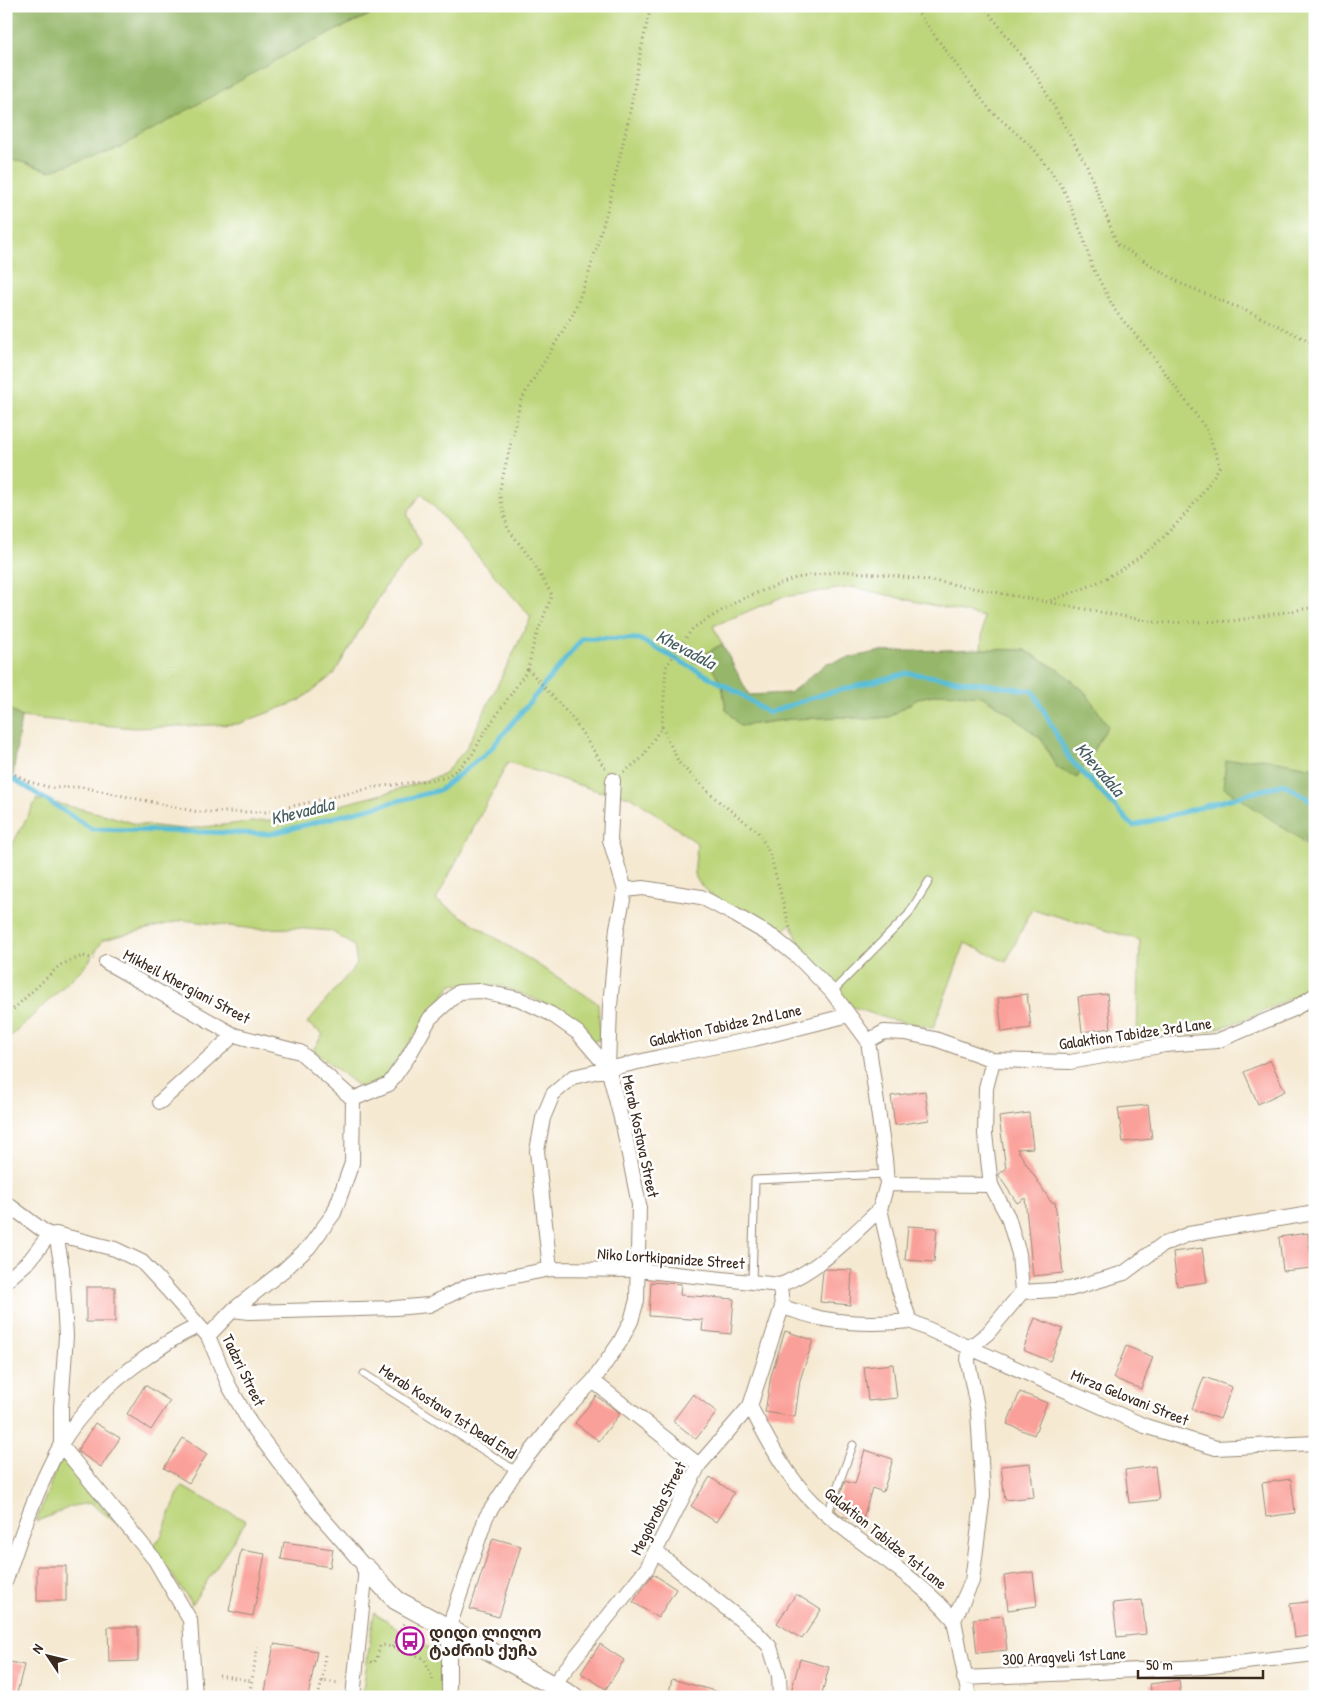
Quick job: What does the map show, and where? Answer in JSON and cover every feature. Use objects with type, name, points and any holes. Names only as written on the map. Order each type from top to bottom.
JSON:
[{"type":"street","name":"Merab Kostava Street","points":[[449,1690],[449,1627],[486,1517],[516,1471],[559,1416],[593,1381],[620,1342],[631,1322],[638,1300],[639,1205],[624,1130],[608,1068],[610,1006],[617,928],[624,890],[610,840],[613,780]]},
{"type":"street","points":[[624,890],[643,888],[701,897],[773,937],[798,957],[832,992],[868,1041],[877,1098],[886,1179],[880,1209],[898,1290],[910,1320]]},
{"type":"street","name":"Mikheil Khergiani Street","points":[[106,962],[234,1035],[300,1052],[352,1099]]},
{"type":"street","points":[[6,1580],[39,1489],[61,1445],[89,1407],[120,1376],[183,1332],[204,1331],[284,1270],[309,1247],[334,1213],[352,1164],[352,1099],[389,1084],[408,1057],[430,1018],[459,992],[480,991],[519,999],[550,1014],[578,1033],[608,1068]]},
{"type":"street","name":"Galaktion Tabidze 3rd Lane","points":[[868,1041],[884,1032],[905,1033],[935,1039],[993,1060],[1070,1062],[1165,1045],[1217,1041],[1294,1008],[1315,995]]},
{"type":"street","name":"Galaktion Tabidze 2nd Lane","points":[[550,1269],[537,1151],[543,1118],[553,1094],[573,1077],[608,1068],[754,1039],[849,1015]]},
{"type":"street","points":[[160,1102],[234,1035]]},
{"type":"street","points":[[969,1697],[954,1620],[972,1581],[983,1495],[978,1412],[968,1362],[969,1348],[988,1333],[1022,1292],[1019,1254],[1008,1217],[990,1185],[986,1134],[986,1088],[993,1060]]},
{"type":"street","points":[[886,1179],[990,1185]]},
{"type":"street","name":"Tadzri Street","points":[[6,1203],[52,1234],[115,1249],[142,1262],[204,1331],[229,1386],[250,1424],[312,1506],[366,1568]]},
{"type":"street","points":[[880,1209],[813,1267],[796,1278],[780,1285],[782,1306],[822,1319],[855,1323],[889,1323],[910,1320],[969,1348]]},
{"type":"street","points":[[1022,1292],[1070,1289],[1124,1273],[1162,1245],[1190,1234],[1315,1213]]},
{"type":"street","points":[[6,1282],[30,1260],[52,1234]]},
{"type":"street","points":[[52,1234],[62,1268],[66,1336],[61,1408],[61,1445],[156,1560],[190,1620],[195,1697]]},
{"type":"street","name":"Niko Lortkipanidze Street","points":[[233,1310],[250,1312],[395,1308],[429,1305],[470,1285],[550,1269],[638,1270],[780,1285]]},
{"type":"street","name":"Megobroba Street","points":[[553,1685],[647,1568],[699,1465],[750,1406],[782,1306]]},
{"type":"street","name":"Mirza Gelovani Street","points":[[969,1348],[1145,1426],[1216,1448],[1315,1443]]},
{"type":"street","points":[[593,1381],[699,1465]]},
{"type":"street","name":"Galaktion Tabidze 1st Lane","points":[[750,1406],[780,1462],[812,1502],[917,1583],[954,1620]]},
{"type":"street","points":[[656,1552],[756,1632],[770,1647],[779,1676],[780,1697]]},
{"type":"street","points":[[366,1568],[396,1600],[449,1627],[574,1697]]},
{"type":"street","points":[[354,1691],[366,1568]]},
{"type":"street","name":"300 Aragveli 1st Lane","points":[[964,1678],[1203,1667],[1315,1654]]},
{"type":"lane","points":[[832,992],[908,915],[929,882]]},
{"type":"lane","points":[[752,1282],[755,1180],[886,1179]]},
{"type":"lane","name":"Merab Kostava 1st Dead End","points":[[364,1374],[516,1471]]},
{"type":"lane","points":[[827,1515],[853,1445]]},
{"type":"path","points":[[6,770],[30,782],[52,788],[82,787],[198,812],[267,812],[376,787],[444,778],[458,769],[472,755],[483,735],[528,669],[534,642],[552,595],[531,559],[508,529],[499,493],[521,400],[572,314],[588,276],[609,204],[629,118],[651,6]]},
{"type":"path","points":[[913,6],[989,109],[1034,149],[1063,188],[1082,234],[1092,266],[1116,312],[1207,430],[1220,466],[1204,493],[1172,530],[1134,561],[1094,584],[1046,602]]},
{"type":"path","points":[[984,6],[1043,86],[1087,166],[1117,244],[1182,284],[1258,316],[1315,344]]},
{"type":"path","points":[[528,669],[573,719],[613,780],[642,758],[662,726],[666,667],[693,628],[741,599],[796,578],[841,571],[889,575],[946,583],[1159,623],[1233,621],[1315,608]]},
{"type":"path","points":[[662,726],[679,763],[716,799],[758,832],[770,854],[798,957]]},
{"type":"path","points":[[6,1016],[60,966],[83,956],[106,962]]},
{"type":"path","points":[[392,1647],[411,1608]]},
{"type":"path","points":[[249,1697],[258,1644]]},
{"type":"path","points":[[358,1662],[374,1662],[378,1658],[380,1646],[392,1647],[424,1658],[433,1682],[449,1690]]},
{"type":"path","points":[[318,1697],[325,1654]]},
{"type":"path","points":[[219,1676],[252,1680]]},
{"type":"path","points":[[322,1681],[354,1691]]},
{"type":"green space","points":[[6,6],[389,6],[304,45],[121,147],[50,171],[6,157]]},
{"type":"green space","points":[[389,6],[1315,6],[1315,768],[1313,767],[1301,842],[1315,849],[1315,985],[1270,1008],[1223,1027],[1190,1034],[1137,1038],[1140,940],[1032,909],[1006,962],[965,943],[933,1028],[888,1019],[853,1007],[804,955],[791,923],[780,935],[731,908],[707,891],[695,874],[697,843],[632,797],[598,791],[508,762],[436,900],[598,1003],[600,1040],[592,1041],[580,1025],[542,1002],[501,986],[452,984],[385,1076],[371,1084],[359,1087],[313,1050],[323,1034],[307,1023],[357,964],[354,946],[331,931],[295,928],[254,929],[183,920],[103,940],[87,964],[6,1041],[6,856],[37,799],[103,814],[136,824],[183,829],[291,818],[390,792],[443,775],[466,749],[531,617],[422,493],[407,513],[421,545],[388,582],[334,674],[299,701],[238,724],[134,728],[21,717],[6,707],[6,608],[9,550],[6,548],[6,157],[50,171],[304,45]],"holes":[[[852,587],[984,617],[981,649],[1025,650],[1062,672],[1086,693],[1057,768],[1042,740],[1012,715],[982,696],[944,693],[919,698],[889,717],[866,719],[843,717],[791,719],[740,726],[726,709],[722,684],[711,666],[693,661],[722,644],[713,626],[782,597]]]},
{"type":"green space","points":[[722,644],[749,695],[790,693],[827,663],[876,652],[981,649],[1025,650],[1062,672],[1086,693],[1108,726],[1077,778],[1057,768],[1042,740],[1012,715],[982,696],[944,693],[919,698],[889,717],[866,719],[843,717],[791,719],[740,726],[726,709],[722,684],[711,666],[693,661]]},
{"type":"green space","points":[[6,707],[21,717],[11,791],[6,790]]},
{"type":"green space","points":[[1262,758],[1315,768],[1315,849],[1223,787],[1226,761]]},
{"type":"green space","points":[[61,1456],[91,1494],[120,1526],[91,1503],[72,1506],[36,1522]]},
{"type":"green space","points":[[181,1486],[246,1521],[192,1604],[152,1546],[161,1537]]},
{"type":"green space","points":[[374,1613],[440,1655],[442,1697],[362,1697]]},
{"type":"building","points":[[1027,994],[1031,1028],[1002,1032],[998,998]]},
{"type":"building","points":[[1107,994],[1111,1028],[1082,1032],[1078,997]]},
{"type":"building","points":[[1270,1060],[1285,1091],[1258,1104],[1244,1072]]},
{"type":"building","points":[[925,1091],[929,1120],[895,1125],[891,1096]]},
{"type":"building","points":[[1148,1105],[1152,1139],[1123,1142],[1118,1108]]},
{"type":"building","points":[[1029,1113],[1033,1148],[1017,1149],[1051,1202],[1055,1202],[1063,1273],[1033,1276],[1025,1198],[1017,1203],[999,1176],[1006,1169],[999,1117]]},
{"type":"building","points":[[908,1226],[937,1228],[934,1262],[905,1260]]},
{"type":"building","points":[[1308,1233],[1312,1268],[1283,1271],[1279,1237]]},
{"type":"building","points":[[1202,1248],[1207,1282],[1177,1286],[1173,1252]]},
{"type":"building","points":[[826,1269],[852,1270],[850,1305],[820,1302],[823,1271]]},
{"type":"building","points":[[651,1282],[681,1284],[680,1295],[734,1299],[731,1334],[702,1331],[703,1320],[649,1316]]},
{"type":"building","points":[[86,1287],[115,1287],[115,1322],[86,1322]]},
{"type":"building","points":[[1035,1318],[1063,1329],[1050,1361],[1023,1350]]},
{"type":"building","points":[[785,1331],[813,1340],[800,1380],[795,1417],[765,1412],[771,1376]]},
{"type":"building","points":[[1126,1346],[1153,1357],[1141,1389],[1113,1378]]},
{"type":"building","points":[[893,1364],[897,1398],[868,1401],[864,1367]]},
{"type":"building","points":[[1204,1377],[1232,1387],[1220,1419],[1192,1409]]},
{"type":"building","points":[[145,1385],[170,1401],[151,1430],[127,1414]]},
{"type":"building","points":[[1020,1392],[1047,1403],[1034,1435],[1007,1424]]},
{"type":"building","points":[[693,1394],[717,1412],[696,1439],[673,1421]]},
{"type":"building","points":[[596,1396],[620,1413],[599,1441],[575,1423]]},
{"type":"building","points":[[95,1423],[120,1438],[101,1467],[77,1451]]},
{"type":"building","points":[[183,1438],[207,1454],[189,1483],[164,1468]]},
{"type":"building","points":[[865,1450],[893,1459],[883,1492],[872,1488],[862,1522],[842,1516],[835,1510],[845,1481],[855,1484]]},
{"type":"building","points":[[1030,1463],[1034,1497],[1005,1500],[1001,1466]]},
{"type":"building","points":[[1155,1466],[1159,1500],[1129,1503],[1125,1470]]},
{"type":"building","points":[[710,1477],[734,1493],[716,1522],[691,1506]]},
{"type":"building","points":[[1291,1479],[1295,1513],[1266,1517],[1262,1483]]},
{"type":"building","points":[[493,1538],[521,1546],[499,1617],[470,1609]]},
{"type":"building","points":[[284,1542],[333,1549],[330,1567],[281,1559]]},
{"type":"building","points":[[241,1550],[265,1554],[253,1616],[229,1611]]},
{"type":"building","points":[[37,1566],[66,1566],[66,1601],[37,1601]]},
{"type":"building","points":[[1033,1572],[1037,1606],[1008,1610],[1004,1576]]},
{"type":"building","points":[[653,1574],[676,1589],[658,1618],[633,1602]]},
{"type":"building","points":[[796,1594],[821,1610],[802,1639],[777,1623]]},
{"type":"building","points":[[1142,1600],[1146,1634],[1117,1637],[1113,1603]]},
{"type":"building","points":[[1315,1601],[1315,1635],[1294,1638],[1290,1604]]},
{"type":"building","points":[[1003,1616],[1007,1650],[977,1653],[973,1619]]},
{"type":"building","points":[[108,1627],[138,1627],[138,1661],[109,1662]]},
{"type":"building","points":[[274,1644],[317,1651],[308,1697],[264,1697]]},
{"type":"building","points":[[600,1644],[624,1660],[606,1689],[581,1673]]},
{"type":"building","points":[[800,1659],[829,1667],[821,1697],[796,1697],[797,1694],[791,1692]]},
{"type":"building","points":[[6,1661],[24,1665],[16,1697],[6,1697]]},
{"type":"building","points":[[672,1679],[722,1693],[721,1697],[668,1697]]},
{"type":"building","points":[[1179,1680],[1181,1697],[1152,1697],[1150,1684]]},
{"type":"waterway","name":"Khevadala","points":[[6,774],[92,829],[270,834],[440,790],[490,750],[583,638],[639,639],[739,693],[768,713],[820,695],[908,673],[1033,691],[1069,758],[1133,826],[1284,784],[1315,803]]},
{"type":"place","name":"დიდი ლილო ტაძრის ქუჩა","points":[[410,1641]]}]
